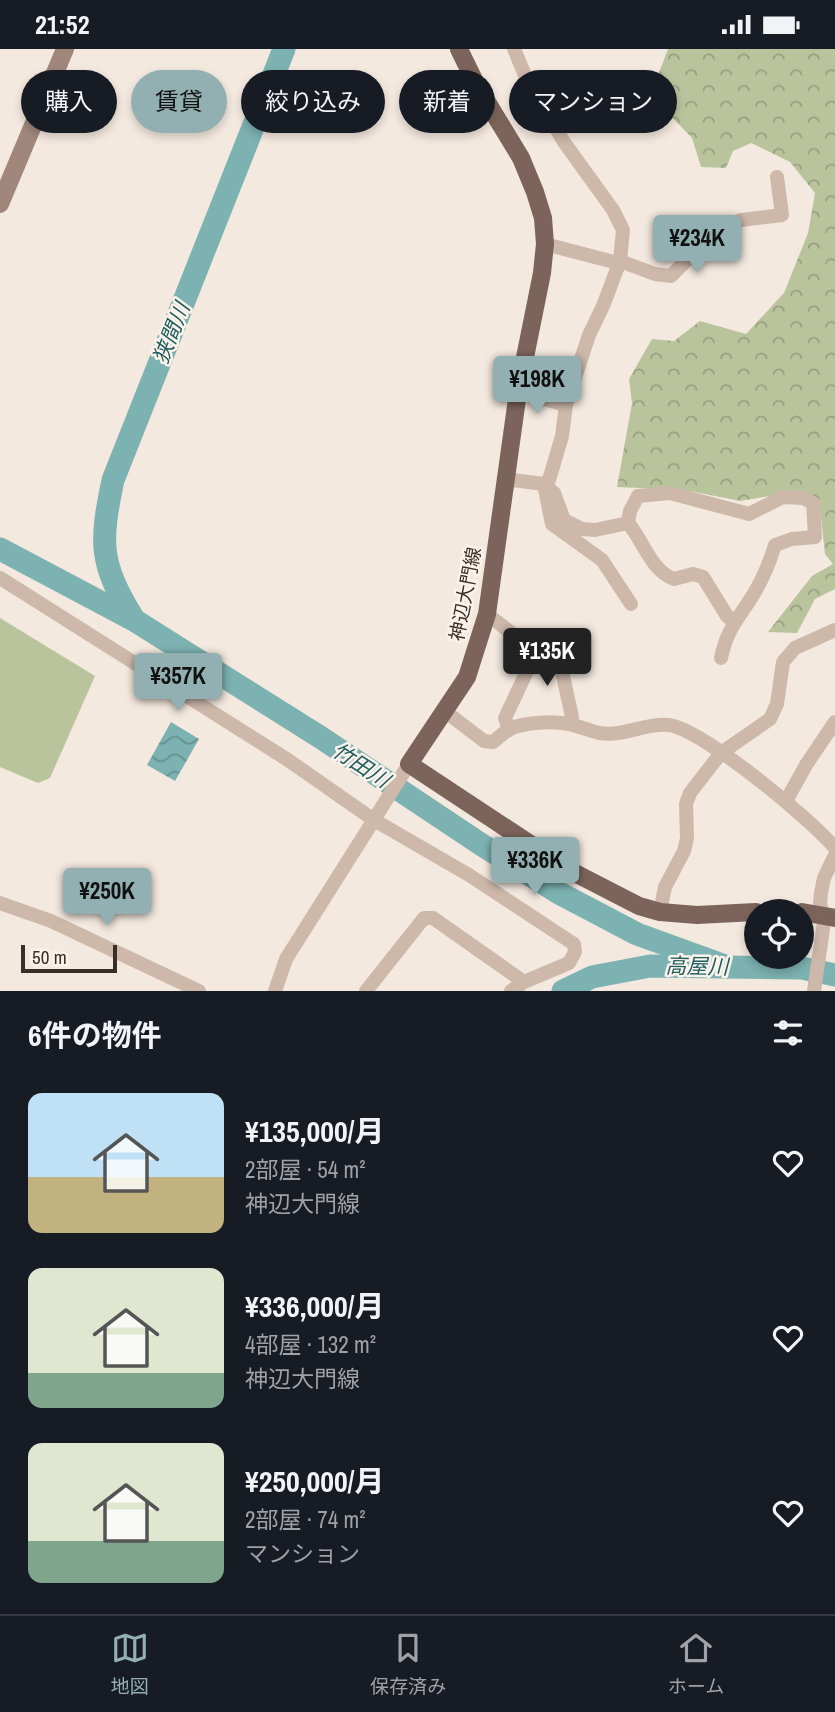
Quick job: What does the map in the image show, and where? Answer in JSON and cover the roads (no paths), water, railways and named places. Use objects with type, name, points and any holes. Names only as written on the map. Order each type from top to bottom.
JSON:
[{"type":"main road","points":[[0,204],[65,49]]},
{"type":"main road","name":"神辺大門線","points":[[408,767],[467,677],[487,614],[518,392],[542,273],[545,244],[543,218],[521,158],[476,84],[459,49]]},
{"type":"main road","points":[[408,767],[571,871],[639,906],[660,912],[697,915],[744,913]]},
{"type":"street","points":[[514,49],[527,80],[564,142],[620,221],[623,230],[620,261],[589,335],[566,405],[562,436],[549,480],[544,484]]},
{"type":"street","points":[[545,244],[614,262],[620,261],[656,274],[671,275],[717,229],[741,220],[782,215],[777,177]]},
{"type":"street","points":[[518,392],[566,405]]},
{"type":"street","points":[[505,479],[544,484],[554,493],[564,520],[582,529],[595,530],[628,523]]},
{"type":"street","points":[[544,484],[552,524],[571,540],[603,560],[631,604]]},
{"type":"street","points":[[628,523],[630,511],[638,496],[650,493],[682,495],[709,505],[748,514],[783,497],[803,498],[813,503],[814,537],[775,545],[766,572],[734,621],[725,640],[721,658]]},
{"type":"street","points":[[628,523],[639,535],[660,571],[674,579],[693,574],[703,577],[727,616],[734,621]]},
{"type":"street","points":[[0,578],[288,759],[375,818],[574,944],[575,953],[569,963],[524,982],[511,991]]},
{"type":"street","points":[[487,614],[562,671],[572,716],[570,724]]},
{"type":"street","points":[[660,912],[665,887],[684,851],[687,838],[686,804],[708,768],[721,753],[771,719],[777,704],[783,662],[795,648],[835,630]]},
{"type":"street","points":[[509,730],[505,718],[536,652]]},
{"type":"street","points":[[446,712],[484,741],[493,742],[509,730],[557,722],[598,733],[616,734],[648,726],[670,725],[692,732],[786,801],[835,848]]},
{"type":"street","points":[[786,801],[835,722]]},
{"type":"street","points":[[275,991],[286,960],[408,767]]},
{"type":"street","points":[[814,991],[827,918],[820,903],[824,878],[835,855]]},
{"type":"street","points":[[2,908],[51,921],[199,991]]},
{"type":"street","points":[[366,991],[424,918],[433,918],[524,982]]},
{"type":"water","points":[[171,722],[199,739],[175,781],[147,765]]},
{"type":"waterway","name":"狭間川","points":[[133,618],[114,582],[105,552],[106,520],[113,480],[284,49]]},
{"type":"waterway","name":"竹田川","points":[[0,549],[134,620],[559,893],[637,934],[728,967]]},
{"type":"waterway","name":"高屋川","points":[[563,991],[592,977],[650,966],[802,968],[835,975]]}]
